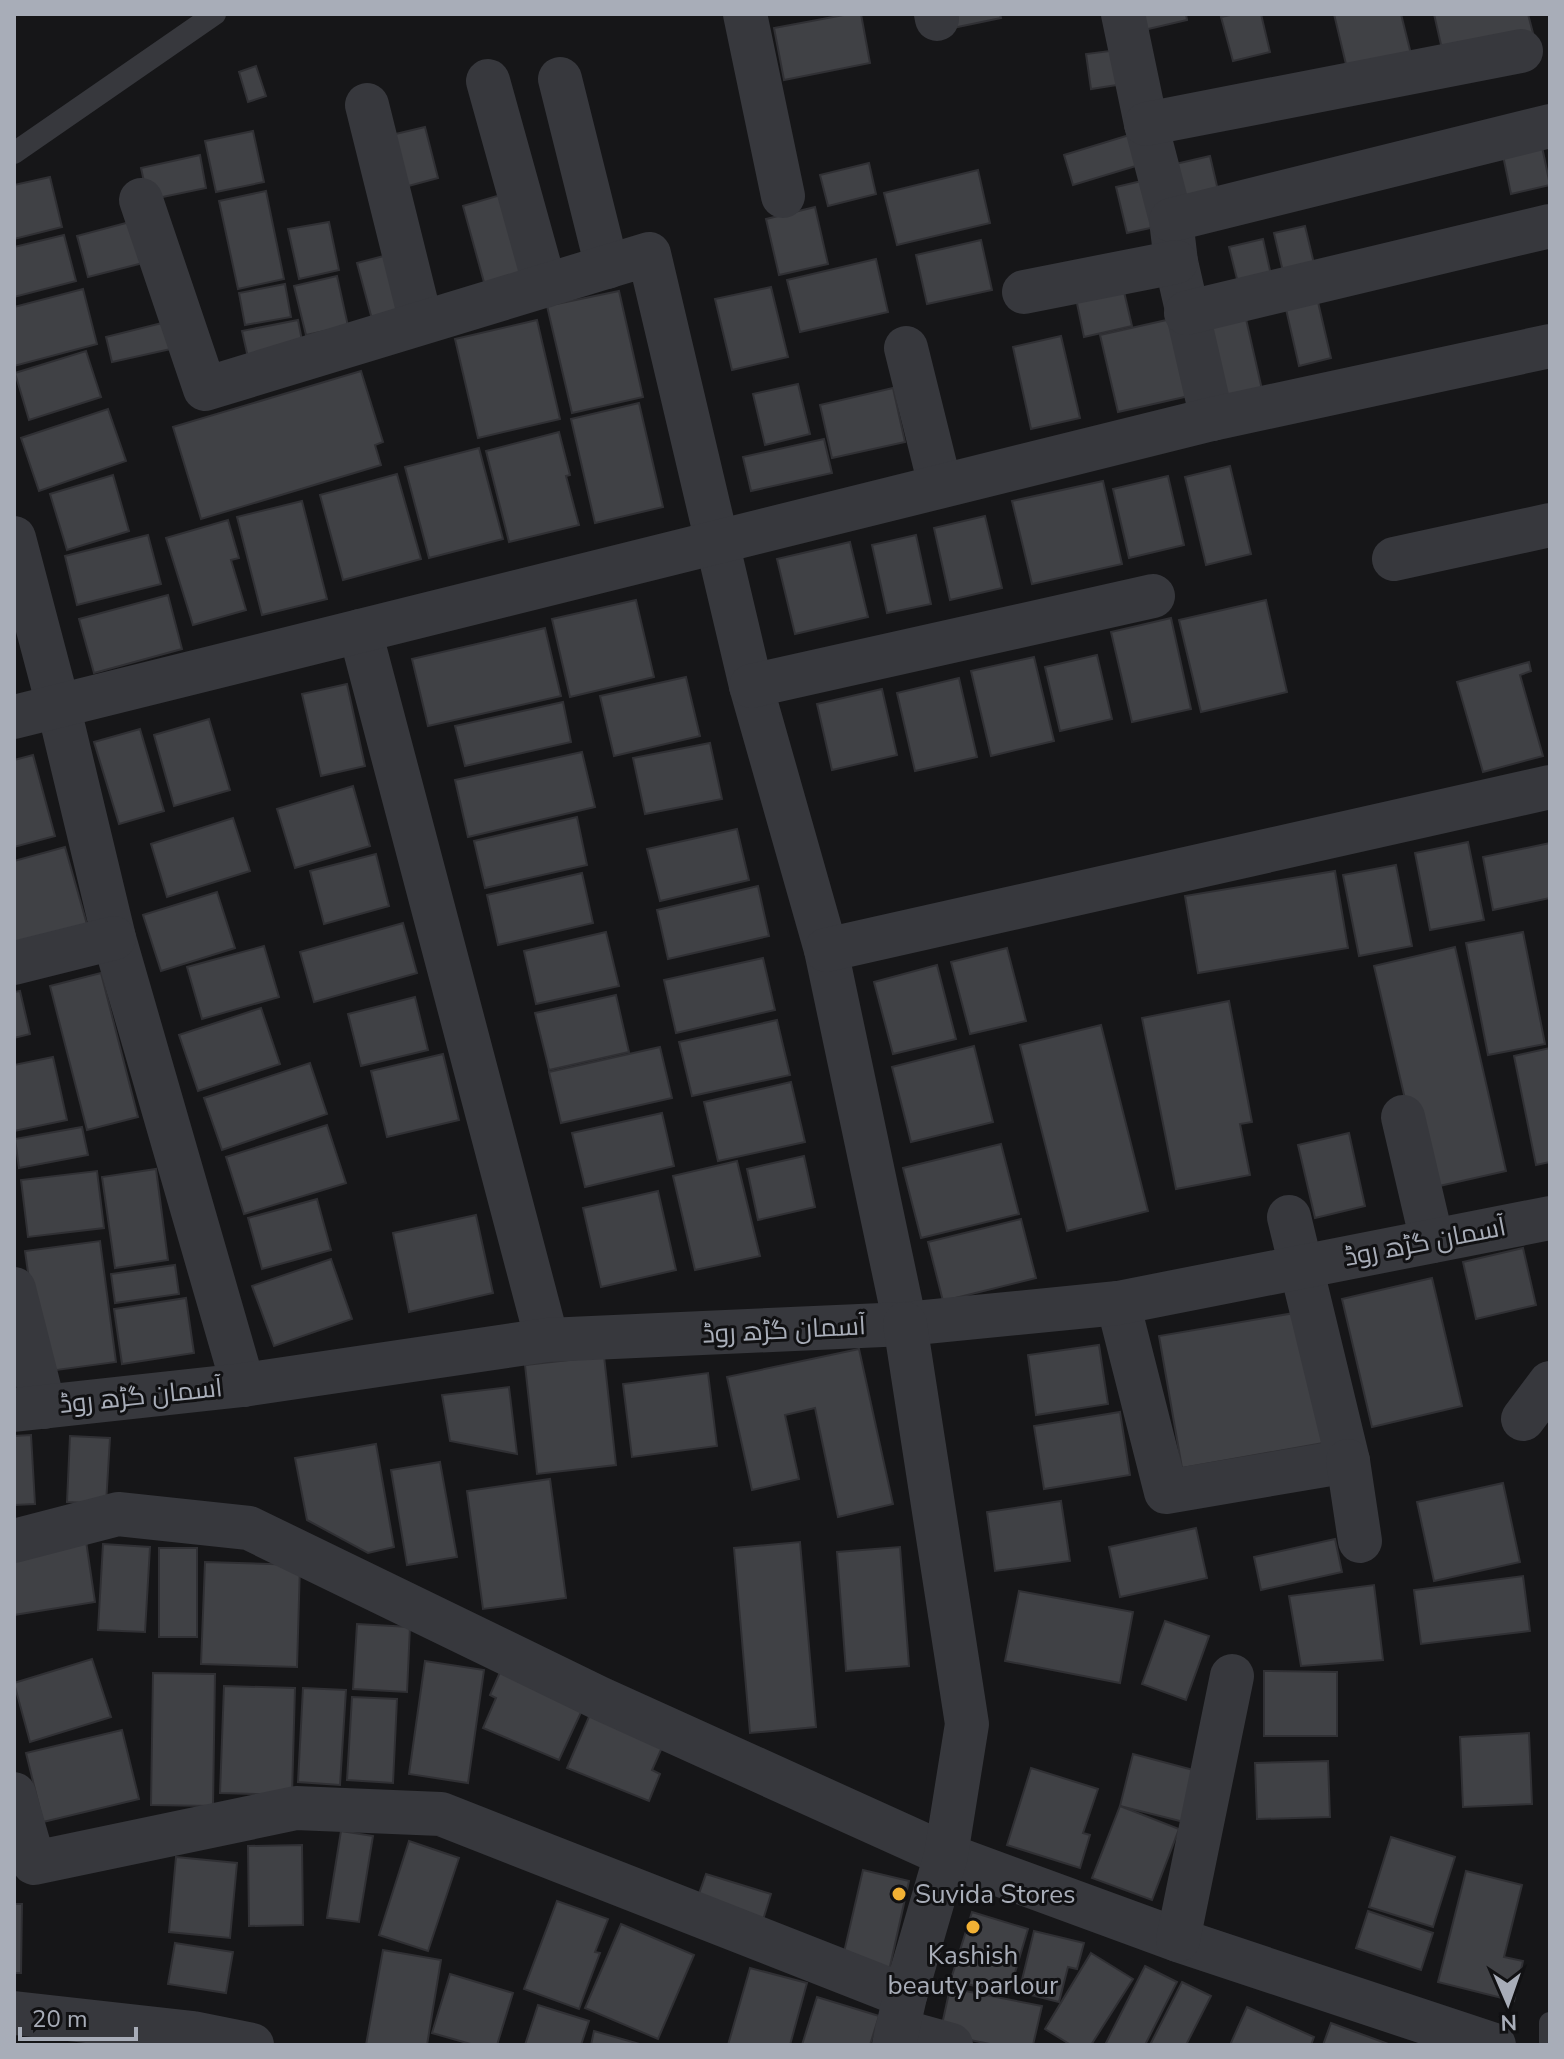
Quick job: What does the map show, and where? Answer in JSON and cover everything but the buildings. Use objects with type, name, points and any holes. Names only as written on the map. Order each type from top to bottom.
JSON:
[{"type":"street","points":[[745,14],[783,196]]},
{"type":"street","points":[[1123,14],[1146,124],[1171,220],[1186,313],[1212,419]]},
{"type":"street","points":[[1146,124],[1521,51]]},
{"type":"street","points":[[560,79],[607,267]]},
{"type":"street","points":[[488,81],[545,286]]},
{"type":"street","points":[[367,105],[421,322]]},
{"type":"street","points":[[1171,220],[1550,126]]},
{"type":"street","points":[[141,200],[205,389],[649,254],[751,686],[826,950],[905,1324],[967,1724],[946,1855],[899,2024]]},
{"type":"street","points":[[1186,313],[1550,226]]},
{"type":"street","points":[[1024,292],[1176,262]]},
{"type":"street","points":[[14,717],[1212,419],[1550,346]]},
{"type":"street","points":[[906,348],[940,485]]},
{"type":"street","points":[[1394,559],[1550,525]]},
{"type":"street","points":[[14,538],[114,938],[243,1385]]},
{"type":"street","points":[[751,686],[1153,596]]},
{"type":"street","points":[[360,631],[547,1340]]},
{"type":"street","points":[[826,950],[1550,787]]},
{"type":"street","points":[[14,963],[114,938]]},
{"type":"street","points":[[1403,1117],[1432,1241]]},
{"type":"street","points":[[1289,1217],[1348,1461],[1360,1541]]},
{"type":"street","name":"آسمان گڑھ روڈ","points":[[29,1408],[243,1385],[547,1340],[905,1324],[1118,1303],[1550,1218]]},
{"type":"street","points":[[14,1289],[29,1408]]},
{"type":"street","points":[[1118,1303],[1166,1492],[1348,1461]]},
{"type":"street","points":[[1523,1419],[1550,1383]]},
{"type":"street","points":[[14,1541],[118,1514],[249,1528],[599,1698],[946,1855],[1178,1940],[1494,2045]]},
{"type":"street","points":[[1178,1940],[1232,1676]]},
{"type":"street","points":[[14,1794],[24,1868],[296,1808],[441,1814],[951,2045]]},
{"type":"street","points":[[14,2013],[193,2033],[252,2045]]},
{"type":"lane","points":[[14,153],[215,14]]},
{"type":"lane","points":[[1550,2023],[1550,2045]]},
{"type":"place","name":"Suvida Stores","points":[[899,1894]]},
{"type":"place","name":"Kashish beauty parlour","points":[[973,1927]]}]
